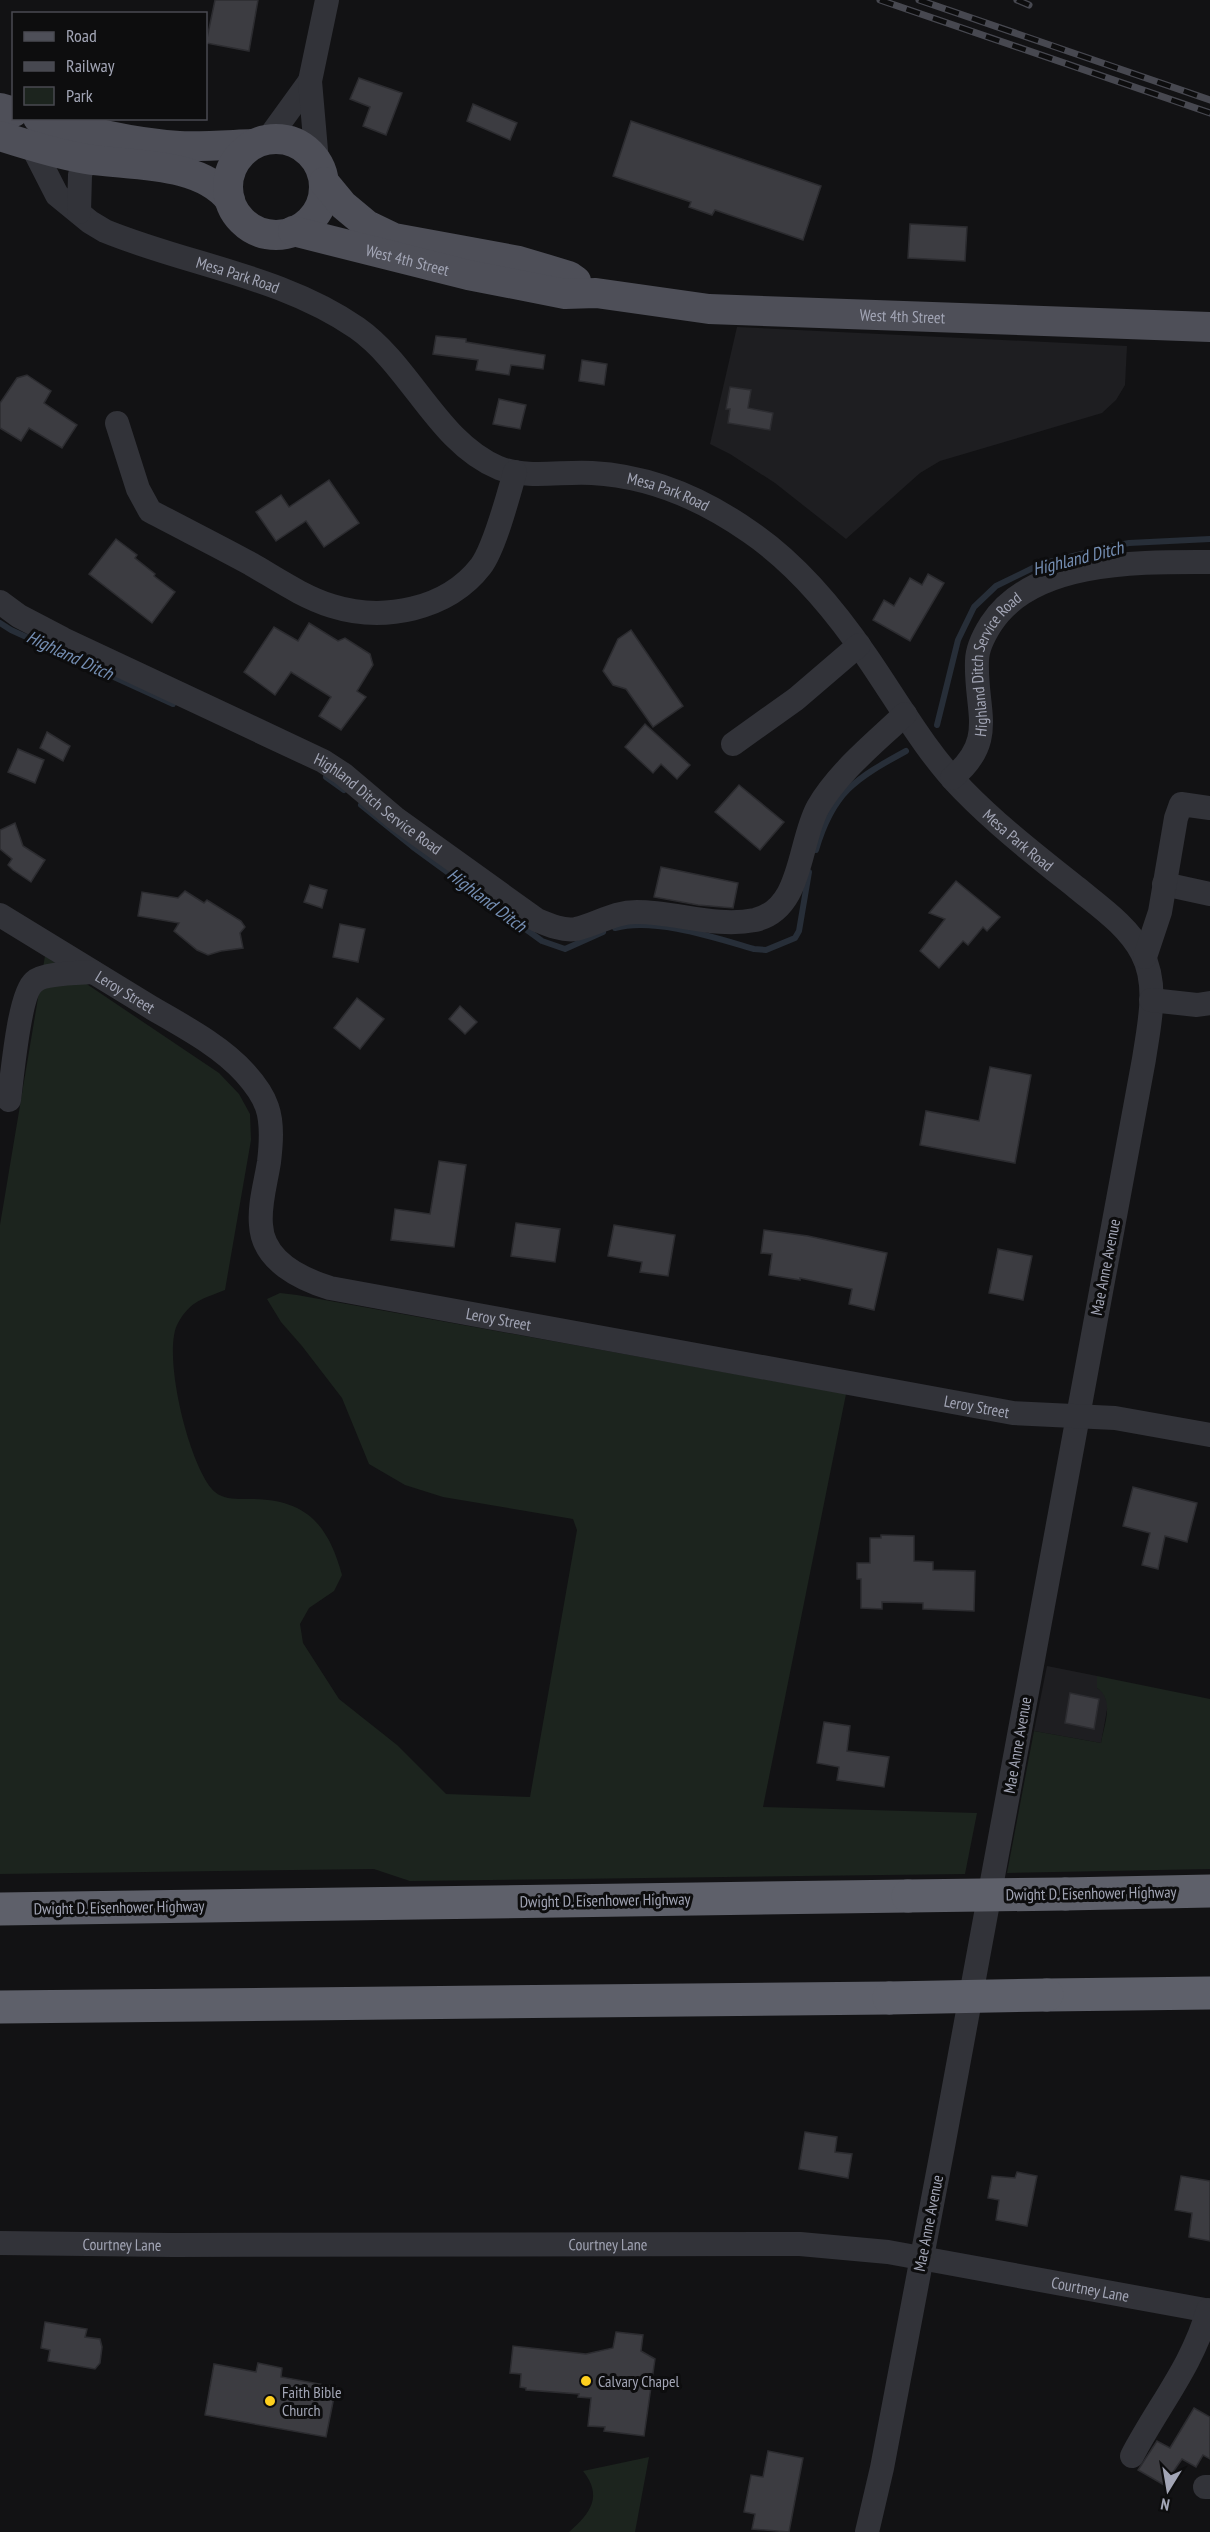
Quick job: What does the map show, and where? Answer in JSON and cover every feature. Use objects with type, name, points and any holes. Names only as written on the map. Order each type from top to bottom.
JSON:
[{"type":"highway","name":"Dwight D. Eisenhower Highway","points":[[0,1909],[1210,1891]]},
{"type":"highway","points":[[0,2007],[1210,1993]]},
{"type":"main road","points":[[0,136],[35,132],[191,175],[222,189],[237,214],[248,225],[262,232],[277,234],[293,231],[317,212],[323,198],[320,172],[308,151],[296,143],[282,139],[181,146],[142,142],[87,145]]},
{"type":"main road","points":[[230,200],[228,184],[231,168],[240,154],[261,142]]},
{"type":"main road","name":"West 4th Street","points":[[320,172],[343,205],[367,225],[394,238],[519,261],[568,276],[596,293]]},
{"type":"main road","name":"West 4th Street","points":[[293,231],[479,277],[565,294],[596,293],[709,309],[1210,327]]},
{"type":"street","points":[[320,172],[310,81],[327,0]]},
{"type":"street","points":[[261,142],[310,81]]},
{"type":"street","name":"Mesa Park Road","points":[[35,132],[57,195],[90,222],[119,237],[279,288],[334,314],[360,330],[388,356],[437,416],[470,450],[500,468],[515,472],[587,472],[621,476],[657,484],[700,502],[752,533],[776,552],[815,590],[859,645],[940,765],[952,778],[1001,826],[1125,929],[1145,957]]},
{"type":"street","points":[[79,212],[80,175],[87,145]]},
{"type":"street","points":[[117,423],[138,489],[150,511],[300,592],[332,606],[367,612],[398,612],[428,604],[461,587],[482,565],[515,472]]},
{"type":"street","name":"Highland Ditch Service Road","points":[[952,778],[971,761],[977,748],[981,713],[977,684],[978,651],[1000,610],[1014,598],[1031,588],[1060,577],[1094,568],[1164,562],[1210,562]]},
{"type":"street","name":"Highland Ditch Service Road","points":[[0,602],[19,616],[63,639],[323,761],[343,774],[395,818],[537,920],[562,929],[576,929],[605,917],[637,912],[727,922],[755,920],[773,912],[785,900],[810,826],[826,795],[905,714]]},
{"type":"street","points":[[733,744],[796,699],[859,645]]},
{"type":"street","points":[[1145,957],[1160,912],[1176,818],[1181,804],[1210,808]]},
{"type":"street","points":[[1164,884],[1210,894]]},
{"type":"street","name":"Leroy Street","points":[[0,915],[224,1054],[244,1072],[268,1108],[271,1129],[271,1148],[261,1227],[266,1243],[277,1260],[291,1272],[312,1282],[330,1288],[1013,1413],[1115,1418],[1210,1435]]},
{"type":"street","name":"Mae Anne Avenue","points":[[867,2532],[882,2468],[1144,1059],[1151,1000],[1149,972],[1145,957]]},
{"type":"street","points":[[9,1100],[20,1022],[27,993],[33,982],[43,977],[93,972]]},
{"type":"street","points":[[1151,1000],[1197,1005],[1210,1003]]},
{"type":"street","name":"Courtney Lane","points":[[0,2243],[836,2246],[921,2258],[1209,2311]]},
{"type":"street","points":[[1132,2456],[1148,2424],[1191,2358],[1209,2311]]},
{"type":"shaded area","points":[[737,327],[1127,346],[1125,385],[1116,400],[1102,413],[940,461],[920,473],[846,539],[775,483],[710,444]]},
{"type":"shaded area","points":[[1047,1666],[1097,1676],[1097,1688],[1103,1692],[1108,1704],[1101,1743],[1034,1731]]},
{"type":"green space","points":[[45,956],[219,1073],[239,1094],[250,1114],[251,1140],[225,1290],[193,1305],[178,1323],[174,1338],[173,1359],[176,1384],[196,1461],[215,1492],[227,1498],[269,1500],[300,1510],[312,1518],[330,1542],[342,1575],[334,1591],[309,1608],[300,1624],[303,1643],[339,1699],[397,1745],[446,1794],[530,1797],[577,1530],[573,1519],[443,1497],[405,1485],[369,1464],[342,1398],[281,1322],[267,1299],[280,1293],[297,1295],[846,1394],[763,1807],[977,1813],[965,1874],[410,1881],[374,1869],[0,1874],[0,1225]]},
{"type":"green space","points":[[1097,1676],[1210,1699],[1210,1869],[1007,1873],[1034,1731],[1101,1743],[1107,1706],[1106,1699],[1097,1688]]},
{"type":"green space","points":[[649,2457],[635,2532],[569,2532],[583,2518],[592,2504],[592,2488],[583,2471]]},
{"type":"building","points":[[215,0],[258,0],[249,51],[207,43]]},
{"type":"building","points":[[359,78],[402,93],[386,135],[363,126],[370,107],[350,99]]},
{"type":"building","points":[[473,104],[517,123],[510,140],[467,121]]},
{"type":"building","points":[[631,121],[821,186],[803,240],[715,210],[712,215],[689,207],[691,202],[613,176]]},
{"type":"building","points":[[910,224],[967,227],[965,261],[908,258]]},
{"type":"building","points":[[436,336],[466,339],[466,342],[545,355],[543,369],[511,365],[509,375],[476,370],[478,360],[433,354]]},
{"type":"building","points":[[582,360],[607,364],[604,385],[579,381]]},
{"type":"building","points":[[27,375],[51,391],[44,403],[77,425],[62,448],[29,428],[21,441],[0,428],[0,403],[17,378]]},
{"type":"building","points":[[730,387],[751,390],[748,408],[773,413],[770,430],[728,423],[730,409],[726,409]]},
{"type":"building","points":[[499,399],[526,405],[520,429],[493,424]]},
{"type":"building","points":[[329,480],[359,523],[324,547],[306,521],[276,541],[256,512],[281,495],[289,507]]},
{"type":"building","points":[[116,539],[137,555],[135,558],[155,574],[154,576],[175,592],[152,623],[89,574]]},
{"type":"building","points":[[928,574],[944,583],[910,641],[873,620],[884,600],[894,606],[910,578],[922,585]]},
{"type":"building","points":[[309,623],[338,641],[345,638],[370,654],[373,665],[357,691],[366,697],[341,730],[319,716],[331,697],[291,672],[275,695],[244,672],[274,627],[298,641]]},
{"type":"building","points":[[631,630],[683,706],[653,727],[626,689],[613,685],[603,671],[618,639]]},
{"type":"building","points":[[645,724],[690,765],[677,779],[661,764],[653,773],[625,747]]},
{"type":"building","points":[[47,732],[70,746],[63,761],[40,748]]},
{"type":"building","points":[[18,749],[44,760],[35,783],[8,772]]},
{"type":"building","points":[[739,785],[784,822],[760,850],[715,812]]},
{"type":"building","points":[[15,823],[23,846],[45,860],[31,882],[8,865],[12,859],[0,849],[0,830]]},
{"type":"building","points":[[661,867],[738,883],[733,908],[698,905],[654,897]]},
{"type":"building","points":[[956,881],[1000,917],[987,931],[983,927],[968,945],[963,941],[939,968],[920,951],[945,919],[929,913]]},
{"type":"building","points":[[310,885],[327,890],[322,908],[304,902]]},
{"type":"building","points":[[185,891],[204,903],[207,900],[241,921],[245,927],[240,933],[243,948],[208,955],[197,950],[174,931],[179,923],[138,916],[142,892],[178,898]]},
{"type":"building","points":[[340,924],[365,929],[358,962],[333,957]]},
{"type":"building","points":[[357,998],[384,1019],[360,1049],[334,1028]]},
{"type":"building","points":[[460,1006],[477,1022],[465,1034],[449,1019]]},
{"type":"building","points":[[990,1067],[1031,1075],[1015,1163],[920,1145],[926,1111],[979,1121]]},
{"type":"building","points":[[439,1161],[466,1165],[454,1247],[391,1240],[395,1209],[430,1214]]},
{"type":"building","points":[[516,1223],[560,1229],[555,1262],[511,1256]]},
{"type":"building","points":[[614,1225],[675,1235],[668,1276],[640,1272],[642,1262],[608,1256]]},
{"type":"building","points":[[764,1230],[808,1236],[887,1253],[874,1310],[849,1304],[852,1289],[800,1278],[800,1280],[769,1275],[772,1254],[761,1253]]},
{"type":"building","points":[[998,1249],[1032,1256],[1023,1300],[989,1293]]},
{"type":"building","points":[[1133,1487],[1197,1503],[1187,1542],[1165,1536],[1158,1569],[1142,1565],[1150,1533],[1123,1526]]},
{"type":"building","points":[[881,1535],[914,1536],[914,1561],[933,1562],[933,1570],[975,1571],[974,1611],[923,1609],[923,1603],[882,1602],[882,1609],[861,1608],[861,1579],[857,1579],[857,1563],[870,1563],[870,1538],[881,1538]]},
{"type":"building","points":[[1070,1693],[1099,1699],[1094,1729],[1065,1723]]},
{"type":"building","points":[[824,1722],[850,1726],[847,1751],[889,1757],[884,1787],[837,1780],[839,1767],[817,1763]]},
{"type":"building","points":[[805,2132],[837,2137],[835,2152],[852,2154],[848,2178],[799,2169]]},
{"type":"building","points":[[1017,2172],[1037,2176],[1027,2226],[996,2220],[999,2200],[988,2198],[992,2176],[1015,2178]]},
{"type":"building","points":[[1181,2176],[1210,2181],[1210,2241],[1189,2237],[1192,2213],[1175,2210]]},
{"type":"building","points":[[45,2322],[87,2329],[85,2337],[100,2339],[102,2347],[100,2363],[95,2369],[48,2361],[50,2350],[41,2348]]},
{"type":"building","name":"Calvary Chapel","points":[[616,2332],[643,2335],[641,2351],[655,2359],[644,2436],[604,2431],[605,2427],[588,2426],[591,2398],[578,2397],[579,2394],[526,2390],[520,2387],[521,2374],[510,2373],[513,2346],[586,2354],[613,2348]]},
{"type":"building","name":"Faith Bible Church","points":[[258,2363],[282,2368],[281,2377],[336,2387],[326,2437],[205,2415],[214,2364],[256,2372]]},
{"type":"building","points":[[1194,2408],[1210,2417],[1210,2459],[1203,2455],[1196,2467],[1182,2459],[1164,2485],[1138,2470],[1157,2441],[1170,2448]]},
{"type":"building","points":[[768,2451],[803,2458],[789,2532],[752,2529],[755,2514],[744,2512],[751,2475],[763,2477]]},
{"type":"waterway","name":"Highland Ditch","points":[[937,725],[958,640],[974,607],[996,586],[1041,564],[1114,546],[1129,543],[1210,539]]},
{"type":"waterway","name":"Highland Ditch","points":[[0,623],[173,704]]},
{"type":"waterway","name":"Highland Ditch","points":[[816,850],[830,814],[848,789],[873,770],[906,751]]},
{"type":"waterway","name":"Highland Ditch","points":[[326,777],[344,790]]},
{"type":"waterway","name":"Highland Ditch","points":[[361,805],[413,847],[542,941],[565,949],[603,932]]},
{"type":"waterway","name":"Highland Ditch","points":[[615,928],[631,925],[666,927],[766,950],[795,938],[799,931],[809,872]]},
{"type":"railway","points":[[880,0],[1210,113]]},
{"type":"railway","points":[[919,0],[1210,100]]},
{"type":"railway","points":[[1017,0],[1029,5]]},
{"type":"place","name":"Calvary Chapel","points":[[586,2381]]},
{"type":"place","name":"Faith Bible Church","points":[[270,2401]]}]
